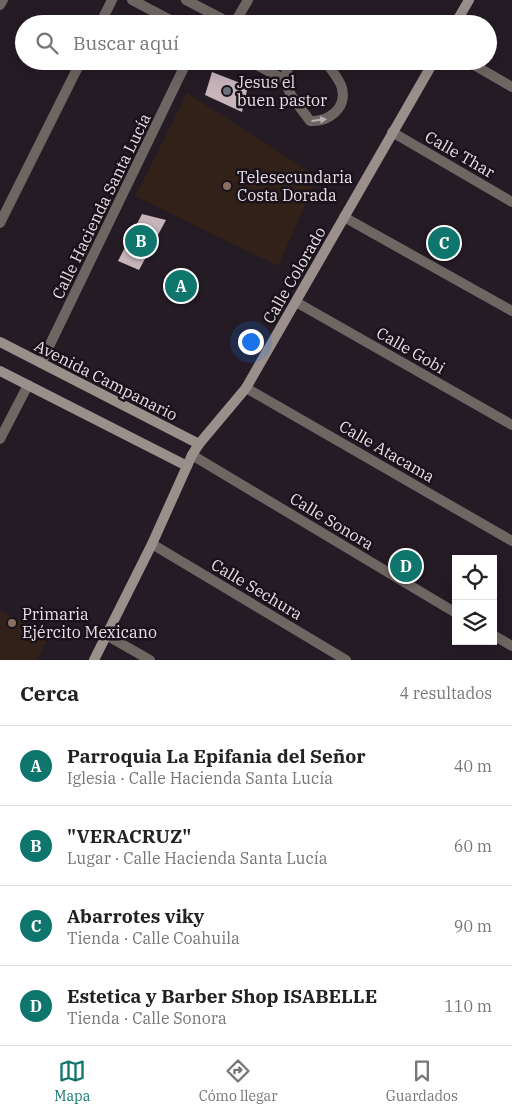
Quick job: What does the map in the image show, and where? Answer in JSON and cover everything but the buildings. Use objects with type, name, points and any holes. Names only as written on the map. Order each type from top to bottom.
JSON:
[{"type":"street","points":[[0,5],[3,0]]},
{"type":"street","points":[[104,15],[112,0]]},
{"type":"street","points":[[132,0],[161,15]]},
{"type":"street","points":[[186,0],[215,15]]},
{"type":"street","points":[[239,15],[248,0]]},
{"type":"street","points":[[460,15],[469,0]]},
{"type":"street","points":[[0,224],[77,70]]},
{"type":"street","name":"Calle Hacienda Santa Lucía","points":[[41,363],[183,70]]},
{"type":"street","points":[[266,70],[285,80]]},
{"type":"street","points":[[287,70],[285,80],[287,89],[310,121],[327,119],[335,114],[340,106],[343,98],[342,89],[332,70]]},
{"type":"street","name":"Calle Colorado","points":[[94,660],[152,544],[192,455],[246,388],[429,70]]},
{"type":"street","points":[[483,70],[512,87]]},
{"type":"street","name":"Calle Thar","points":[[392,132],[512,202]]},
{"type":"street","points":[[344,217],[512,311]]},
{"type":"street","name":"Calle Gobi","points":[[296,302],[512,425]]},
{"type":"street","name":"Avenida Campanario","points":[[0,342],[199,444]]},
{"type":"street","points":[[0,371],[187,466]]},
{"type":"street","points":[[0,439],[28,385]]},
{"type":"street","name":"Calle Atacama","points":[[246,388],[512,541]]},
{"type":"street","name":"Calle Sonora","points":[[192,455],[452,610]]},
{"type":"street","name":"Calle Sechura","points":[[152,544],[346,660]]},
{"type":"street","points":[[106,635],[150,660]]},
{"type":"street","points":[[497,637],[512,646]]},
{"type":"shaded area","name":"Telesecundaria Costa Dorada","points":[[187,93],[318,177],[278,266],[135,196]]},
{"type":"shaded area","name":"Primaria Ejército Mexicano","points":[[0,611],[49,636],[37,660],[0,660]]},
{"type":"place","name":"Jesus el buen pastor","points":[[227,91]]},
{"type":"place","name":"Telesecundaria Costa Dorada","points":[[227,186]]},
{"type":"place","name":"\"VERACRUZ\"","points":[[141,241]]},
{"type":"place","name":"Abarrotes viky","points":[[444,243]]},
{"type":"place","name":"Parroquia La Epifania del Señor","points":[[181,286]]},
{"type":"place","name":"Estetica y Barber Shop ISABELLE","points":[[406,566]]},
{"type":"place","name":"Primaria Ejército Mexicano","points":[[12,623]]}]
